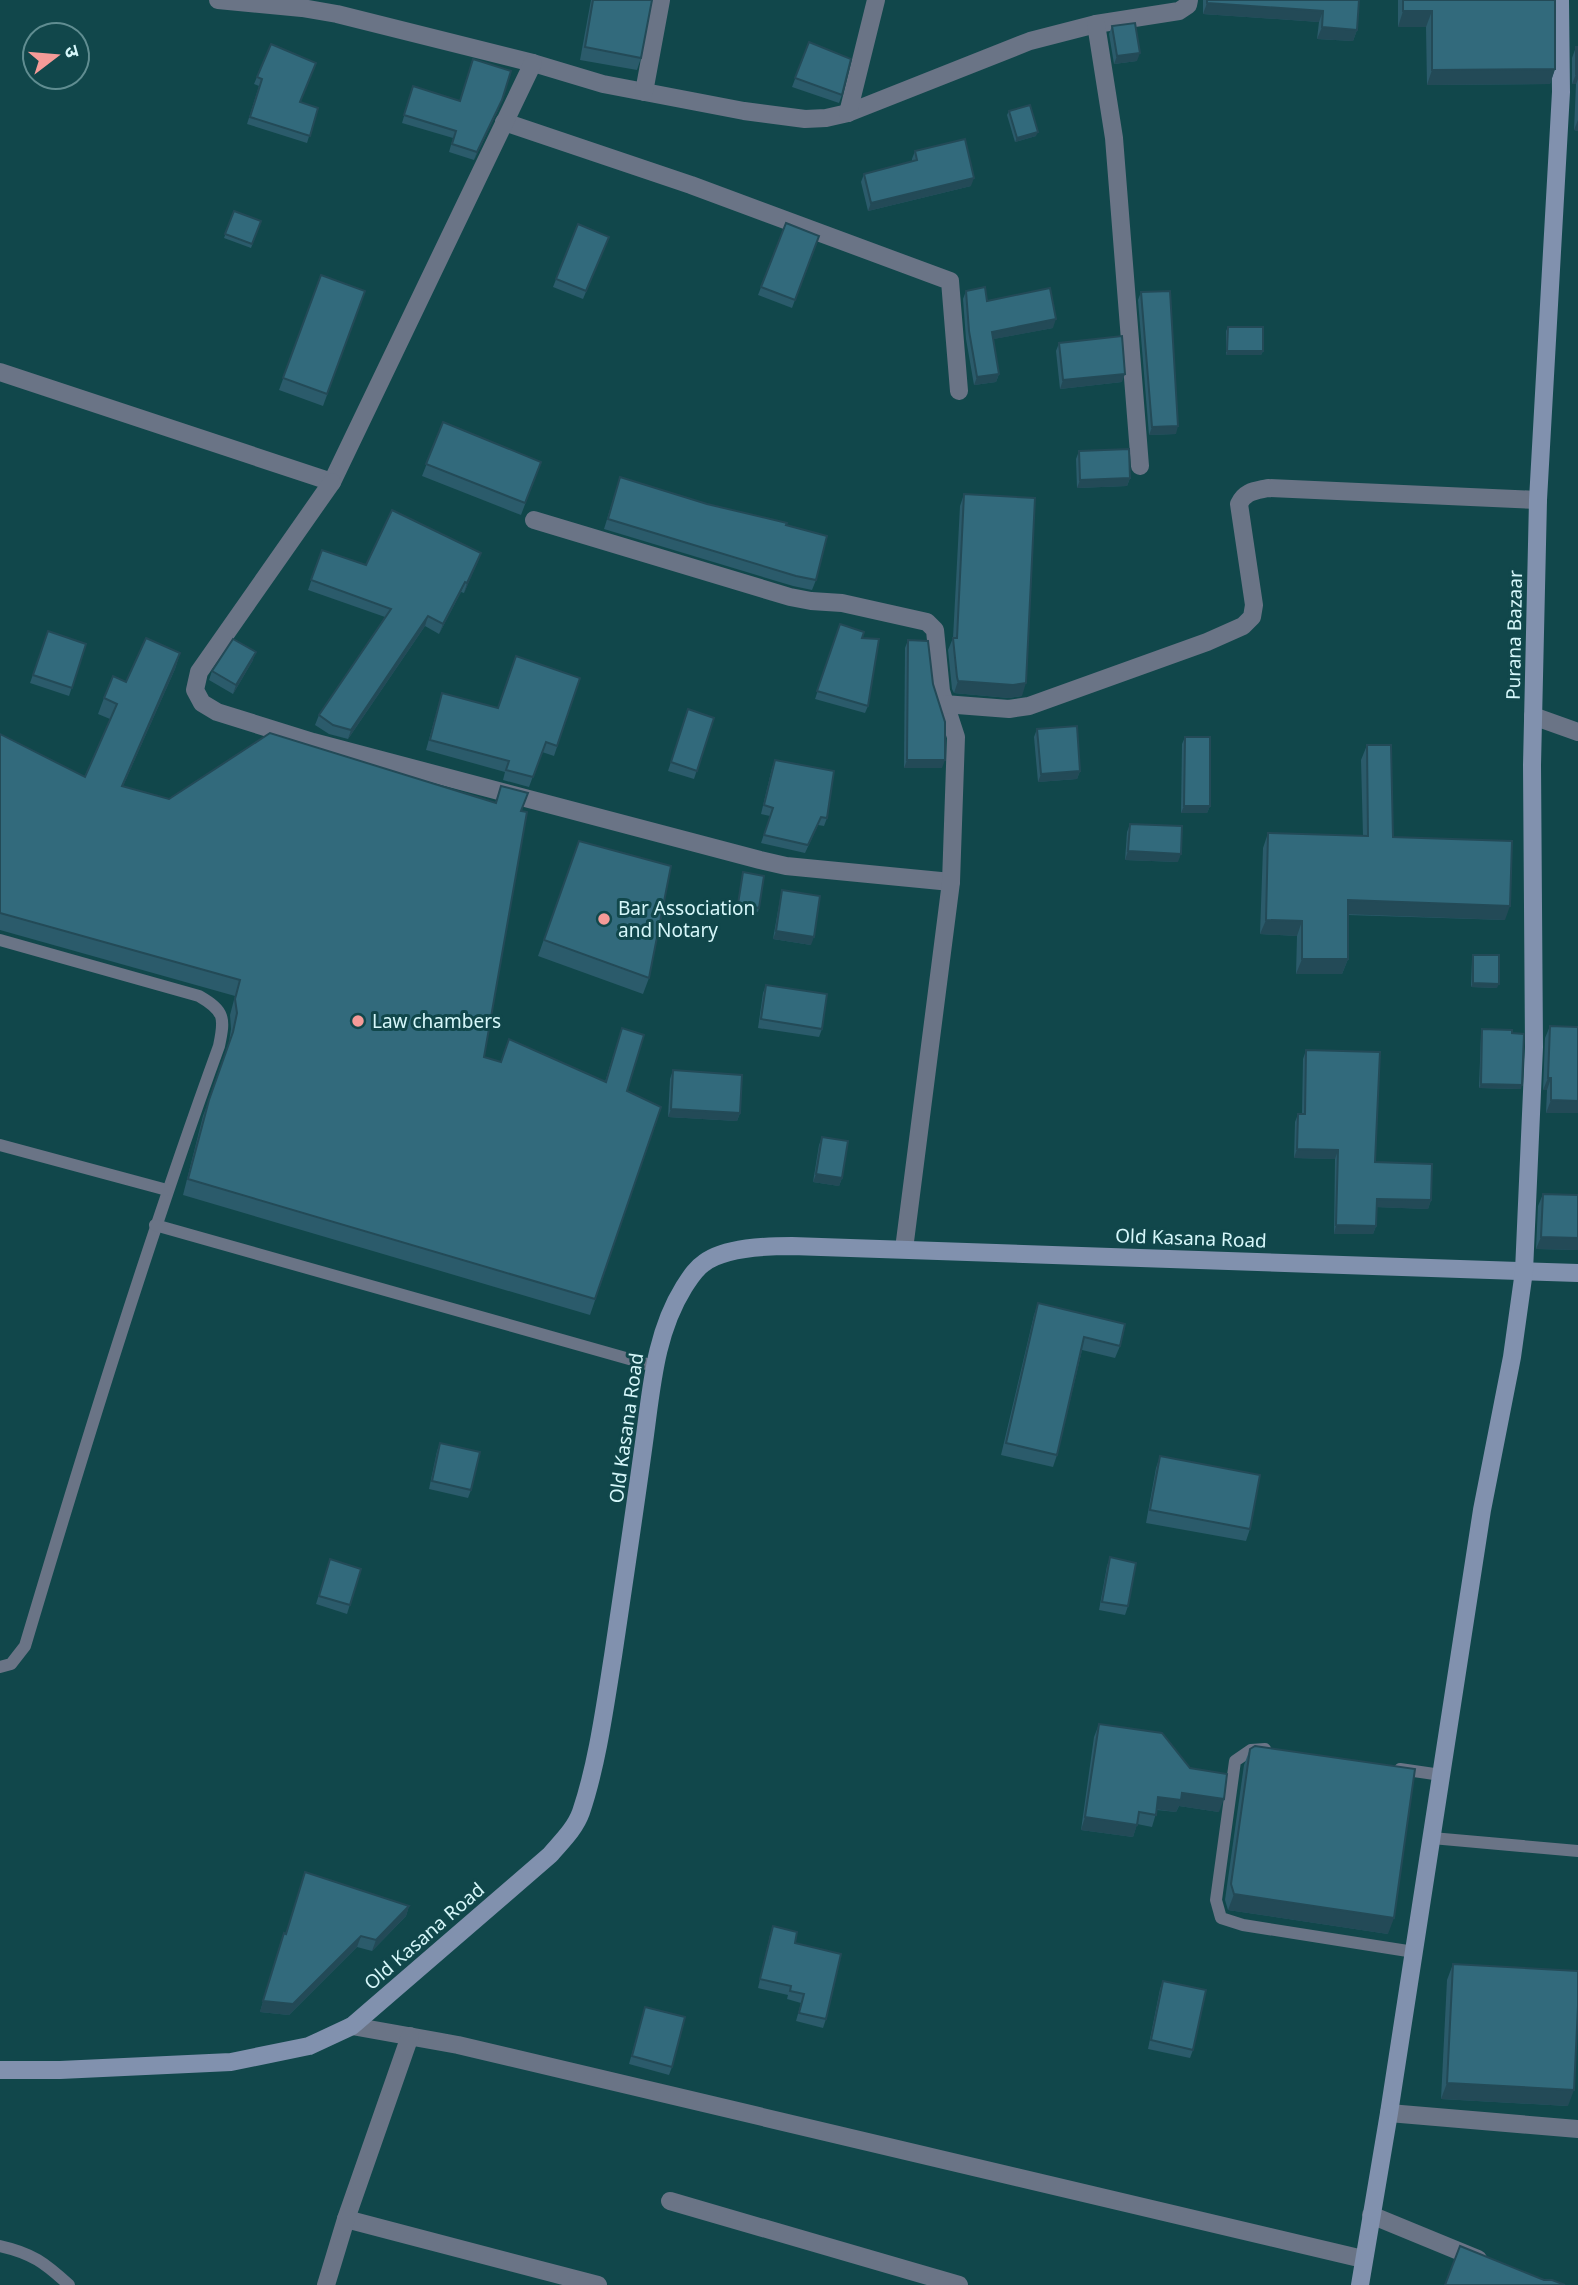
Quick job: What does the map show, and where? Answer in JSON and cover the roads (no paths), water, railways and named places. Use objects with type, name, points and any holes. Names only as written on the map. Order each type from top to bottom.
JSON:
[{"type":"street","points":[[218,0],[337,14],[533,63],[604,84],[805,119],[848,113],[1007,50],[1096,24],[1179,11],[1188,5],[1189,0]]},
{"type":"street","points":[[644,92],[661,0]]},
{"type":"street","points":[[848,113],[876,0]]},
{"type":"street","name":"Purana Bazaar","points":[[1360,2285],[1390,2113],[1482,1510],[1512,1357],[1524,1270],[1534,1047],[1533,716],[1538,500],[1561,92],[1560,0]]},
{"type":"street","points":[[1096,24],[1114,138],[1140,466]]},
{"type":"street","points":[[533,63],[331,482],[199,672],[195,690],[202,703],[217,712],[313,742],[786,866],[951,882]]},
{"type":"street","points":[[504,122],[691,185],[950,281],[959,391]]},
{"type":"street","points":[[0,372],[331,482]]},
{"type":"street","points":[[944,704],[1020,709],[1243,626],[1252,617],[1254,605],[1238,504],[1243,496],[1251,491],[1268,488],[1538,500]]},
{"type":"street","points":[[534,520],[790,597],[842,603],[928,622],[935,631],[941,691],[956,737],[951,882],[904,1249]]},
{"type":"street","points":[[1533,716],[1578,732]]},
{"type":"street","name":"Old Kasana Road","points":[[0,2070],[231,2062],[309,2046],[352,2026],[550,1855],[568,1835],[580,1814],[602,1727],[654,1366],[671,1308],[695,1270],[706,1261],[721,1254],[766,1246],[1578,1273]]},
{"type":"street","points":[[352,2026],[458,2045],[1363,2259]]},
{"type":"street","points":[[326,2285],[346,2219],[410,2036]]},
{"type":"street","points":[[1390,2113],[1578,2129]]},
{"type":"street","points":[[670,2201],[959,2285]]},
{"type":"street","points":[[1371,2215],[1494,2265]]},
{"type":"street","points":[[346,2219],[598,2285]]},
{"type":"lane","points":[[0,940],[199,996],[215,1005],[221,1014],[222,1030],[219,1046],[155,1226],[80,1461],[25,1646],[11,1664],[0,1667]]},
{"type":"lane","points":[[0,1145],[167,1190]]},
{"type":"lane","points":[[155,1226],[654,1366]]},
{"type":"lane","points":[[1284,1751],[1251,1750],[1235,1760],[1216,1900],[1221,1918],[1242,1925],[1414,1952]]},
{"type":"lane","points":[[1391,1768],[1441,1775]]},
{"type":"lane","points":[[1432,1838],[1578,1850]]},
{"type":"lane","points":[[0,2246],[33,2255],[69,2285]]},
{"type":"place","name":"Bar Association and Notary","points":[[604,919]]},
{"type":"place","name":"Law chambers","points":[[358,1021]]}]
